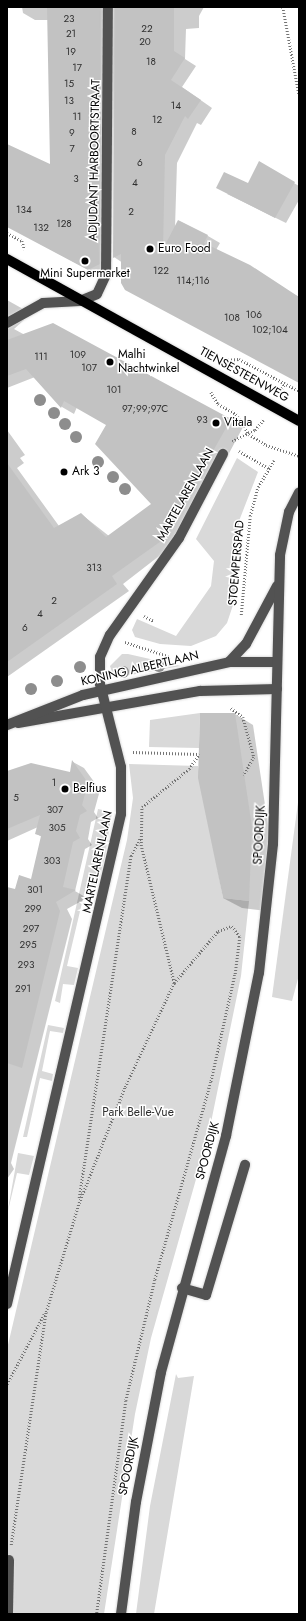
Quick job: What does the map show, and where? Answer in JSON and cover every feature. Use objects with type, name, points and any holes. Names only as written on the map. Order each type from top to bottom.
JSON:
[{"type":"main road","name":"TIENSESTEENWEG","points":[[7,259],[80,301],[299,421]]},
{"type":"street","name":"ADJUDANT HARBOORTSTRAAT","points":[[80,301],[97,294],[106,275],[108,7]]},
{"type":"street","points":[[7,324],[43,303],[80,301]]},
{"type":"street","name":"MARTELARENLAAN","points":[[7,1304],[116,847],[123,798],[117,752],[102,692],[100,657],[110,635],[179,538],[223,454]]},
{"type":"street","points":[[277,689],[278,584],[284,530],[299,492]]},
{"type":"street","points":[[229,662],[246,644],[278,584]]},
{"type":"street","name":"KONING ALBERTLAAN","points":[[10,724],[49,706],[229,662],[277,662]]},
{"type":"street","name":"KONING ALBERTLAAN","points":[[10,724],[106,709],[200,691],[277,689]]},
{"type":"street","name":"SPOORDIJK","points":[[121,1614],[136,1502],[182,1288],[226,1136],[259,973],[271,878],[277,689]]},
{"type":"street","points":[[182,1288],[206,1295],[245,1166]]},
{"type":"street","points":[[8,1614],[9,1560]]},
{"type":"path","points":[[283,7],[299,94]]},
{"type":"path","points":[[285,383],[299,391]]},
{"type":"path","name":"MARTELARENLAAN","points":[[260,424],[228,445],[269,468]]},
{"type":"path","points":[[282,448],[299,456]]},
{"type":"path","name":"STOEMPERSPAD","points":[[238,620],[244,598],[248,529],[254,500],[274,460]]},
{"type":"path","points":[[141,614],[154,621]]},
{"type":"path","points":[[110,635],[144,650],[176,658]]},
{"type":"path","points":[[228,707],[239,711],[243,718],[254,757],[244,775]]},
{"type":"path","points":[[117,752],[199,754],[189,769],[142,807],[140,838],[174,983]]},
{"type":"path","points":[[79,1202],[108,993],[131,856],[140,838]]},
{"type":"path","points":[[9,1560],[46,1312],[79,1202],[125,1087],[174,983],[218,931],[226,926],[236,928],[240,944],[235,975],[211,1082],[155,1280],[126,1401],[97,1614]]},
{"type":"path","points":[[7,1384],[46,1312]]},
{"type":"green space","points":[[237,458],[258,472],[239,521],[235,599],[227,623],[216,636],[191,646],[160,644],[135,637],[132,630],[137,619],[176,636],[211,586],[214,561],[196,539]]},
{"type":"green space","points":[[122,654],[181,666],[114,678],[110,666]]},
{"type":"green space","points":[[200,713],[199,748],[149,747],[150,720]]},
{"type":"green space","name":"Park Belle-Vue","points":[[129,764],[198,766],[223,898],[249,901],[241,976],[208,1137],[151,1338],[135,1414],[104,1614],[7,1614],[7,1349],[127,840],[133,798]]},
{"type":"green space","points":[[299,795],[299,975],[292,1001],[272,997]]},
{"type":"green space","points":[[98,809],[112,812],[105,856],[97,888],[86,886],[67,966],[78,968],[74,985],[63,984],[60,1003],[55,1001]]},
{"type":"green space","points":[[48,1025],[64,1028],[63,1033],[50,1031],[42,1071],[53,1074],[52,1081],[40,1078],[27,1137],[23,1137]]},
{"type":"green space","points":[[18,1153],[34,1156],[29,1175],[17,1173],[7,1215]]},
{"type":"green space","points":[[176,1374],[178,1378],[194,1376],[154,1614],[136,1614],[150,1506]]},
{"type":"building","points":[[47,7],[102,7],[100,264],[88,270],[7,227],[7,144],[50,164]]},
{"type":"building","points":[[114,7],[174,7],[174,51],[185,58],[171,80],[201,100],[188,119],[185,116],[165,155],[163,249],[178,220],[208,235],[204,243],[250,265],[299,297],[299,383],[125,290],[121,283],[121,254],[113,258]]},
{"type":"building","points":[[259,161],[295,182],[275,218],[216,188],[224,172],[248,183]]},
{"type":"building","points":[[53,323],[231,419],[164,539],[112,576],[117,584],[7,662],[7,463],[54,528],[81,513],[106,537],[151,504],[95,444],[106,425],[64,401],[61,408],[26,369],[7,376],[7,340]]},
{"type":"building","points":[[200,713],[235,713],[252,827],[249,901],[223,898],[198,778]]},
{"type":"building","points":[[72,760],[88,783],[82,805],[87,811],[80,815],[76,831],[80,838],[73,842],[63,887],[76,890],[56,902],[60,911],[22,1068],[7,1063],[7,887],[15,889],[19,875],[31,879],[41,836],[35,834],[40,815],[7,829],[7,771],[31,763],[70,772]]},
{"type":"place","name":"Euro Food","points":[[150,249]]},
{"type":"place","name":"Mini Supermarket","points":[[85,261]]},
{"type":"place","name":"Malhi Nachtwinkel","points":[[110,362]]},
{"type":"place","name":"Vitala","points":[[216,423]]},
{"type":"place","name":"Ark 3","points":[[64,472]]},
{"type":"place","name":"Belfius","points":[[65,789]]}]
